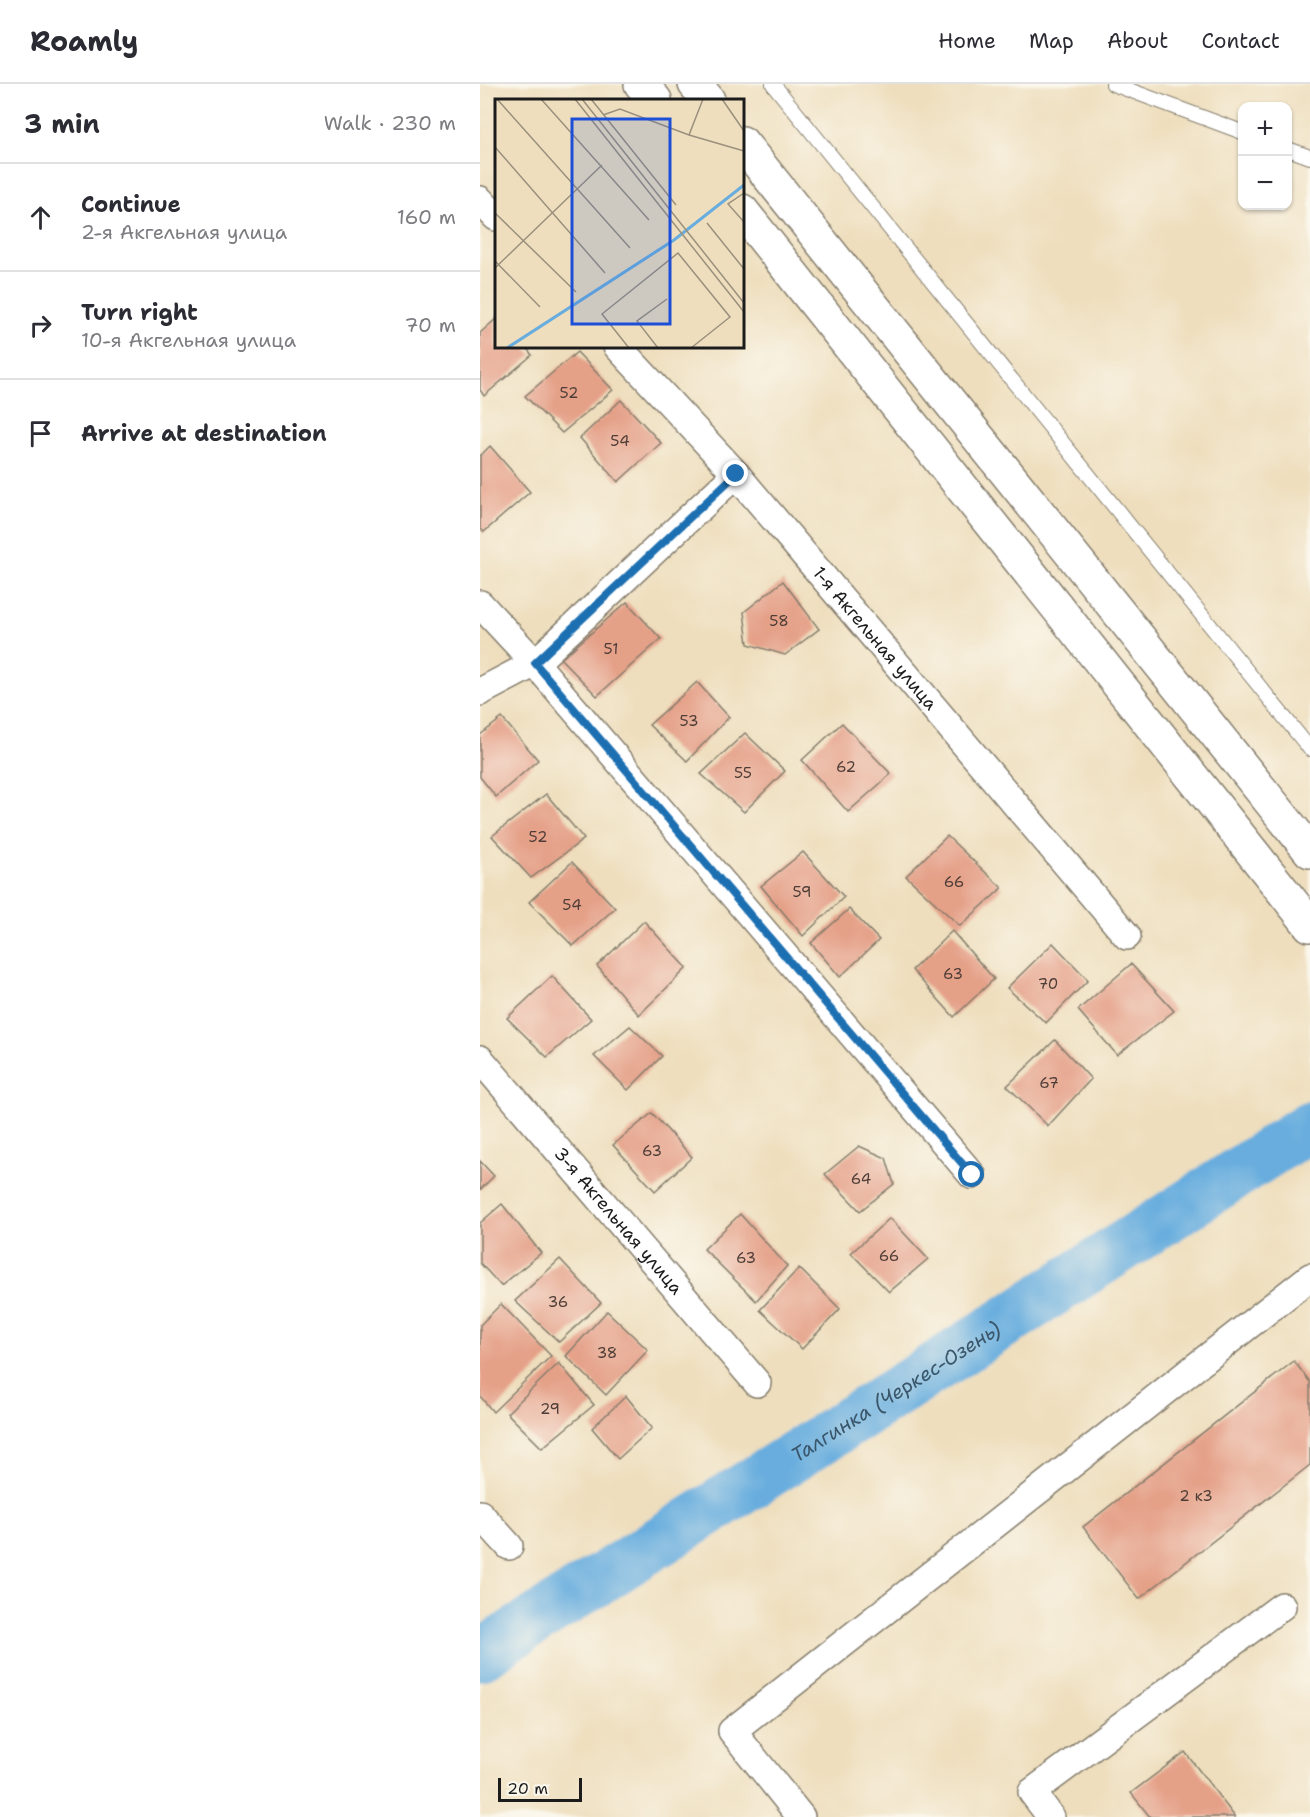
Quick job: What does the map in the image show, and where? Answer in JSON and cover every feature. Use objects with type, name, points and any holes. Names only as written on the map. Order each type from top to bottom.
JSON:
[{"type":"main road","points":[[641,84],[653,99]]},
{"type":"main road","points":[[695,84],[707,99]]},
{"type":"main road","points":[[744,145],[1310,851]]},
{"type":"main road","points":[[744,214],[1310,925]]},
{"type":"street","points":[[480,200],[495,216]]},
{"type":"street","name":"1-я Акгельная улица","points":[[619,348],[736,474],[1127,936]]},
{"type":"street","points":[[480,692],[535,663],[736,474]]},
{"type":"street","points":[[480,604],[535,663],[972,1175]]},
{"type":"street","name":"3-я Акгельная улица","points":[[480,1059],[758,1383]]},
{"type":"street","points":[[801,1817],[732,1731],[1310,1277]]},
{"type":"street","points":[[480,1514],[509,1546]]},
{"type":"street","points":[[1051,1817],[1032,1792],[1282,1606]]},
{"type":"lane","points":[[773,84],[1310,749]]},
{"type":"lane","points":[[1113,84],[1238,131]]},
{"type":"lane","points":[[1292,151],[1310,157]]},
{"type":"building","points":[[495,320],[495,348],[527,348],[532,355],[484,396],[480,390],[480,333]]},
{"type":"building","points":[[577,352],[613,390],[562,433],[525,396]]},
{"type":"building","points":[[621,400],[661,443],[618,482],[580,438]]},
{"type":"building","points":[[490,446],[530,492],[484,532],[480,528],[480,456]]},
{"type":"building","points":[[783,581],[819,629],[785,655],[748,644],[744,612]]},
{"type":"building","points":[[627,602],[661,639],[597,696],[561,659]]},
{"type":"building","points":[[697,682],[729,717],[687,761],[649,725]]},
{"type":"building","points":[[502,718],[538,760],[496,797],[480,777],[480,735]]},
{"type":"building","points":[[842,723],[891,774],[848,812],[802,760]]},
{"type":"building","points":[[745,733],[785,771],[744,812],[701,774]]},
{"type":"building","points":[[546,794],[584,839],[531,878],[492,836]]},
{"type":"building","points":[[947,836],[1002,888],[960,926],[906,876]]},
{"type":"building","points":[[803,852],[844,897],[803,936],[761,886]]},
{"type":"building","points":[[572,862],[615,908],[573,946],[529,902]]},
{"type":"building","points":[[849,909],[879,940],[840,977],[811,943]]},
{"type":"building","points":[[644,921],[687,968],[639,1015],[597,966]]},
{"type":"building","points":[[952,931],[994,979],[954,1017],[912,970]]},
{"type":"building","points":[[1053,943],[1088,980],[1046,1023],[1007,988]]},
{"type":"building","points":[[1131,964],[1174,1011],[1117,1055],[1078,1010]]},
{"type":"building","points":[[552,976],[591,1019],[547,1057],[507,1018]]},
{"type":"building","points":[[630,1026],[662,1056],[628,1090],[594,1056]]},
{"type":"building","points":[[1055,1040],[1091,1079],[1048,1126],[1007,1086]]},
{"type":"building","points":[[652,1113],[692,1157],[655,1191],[613,1145]]},
{"type":"building","points":[[859,1146],[886,1158],[894,1184],[860,1211],[825,1174]]},
{"type":"building","points":[[480,1161],[494,1176],[480,1190]]},
{"type":"building","points":[[502,1204],[541,1253],[501,1286],[480,1263],[480,1223]]},
{"type":"building","points":[[740,1214],[787,1266],[756,1301],[704,1249]]},
{"type":"building","points":[[890,1218],[928,1259],[889,1292],[851,1253]]},
{"type":"building","points":[[560,1259],[601,1303],[559,1342],[515,1301]]},
{"type":"building","points":[[799,1268],[840,1309],[802,1349],[760,1310]]},
{"type":"building","points":[[501,1304],[551,1356],[493,1412],[480,1396],[480,1325]]},
{"type":"building","points":[[607,1311],[648,1350],[606,1395],[566,1356]]},
{"type":"building","points":[[1294,1361],[1310,1382],[1310,1465],[1139,1599],[1083,1527]]},
{"type":"building","points":[[559,1363],[594,1405],[542,1448],[507,1413]]},
{"type":"building","points":[[626,1396],[652,1428],[618,1459],[592,1428]]},
{"type":"building","points":[[1185,1752],[1235,1817],[1150,1817],[1131,1793]]},
{"type":"waterway","name":"Талгинка (Черкес-Озень)","points":[[480,1655],[923,1375],[1310,1126]]},
{"type":"route","points":[[736,474],[535,663],[972,1175]]}]
